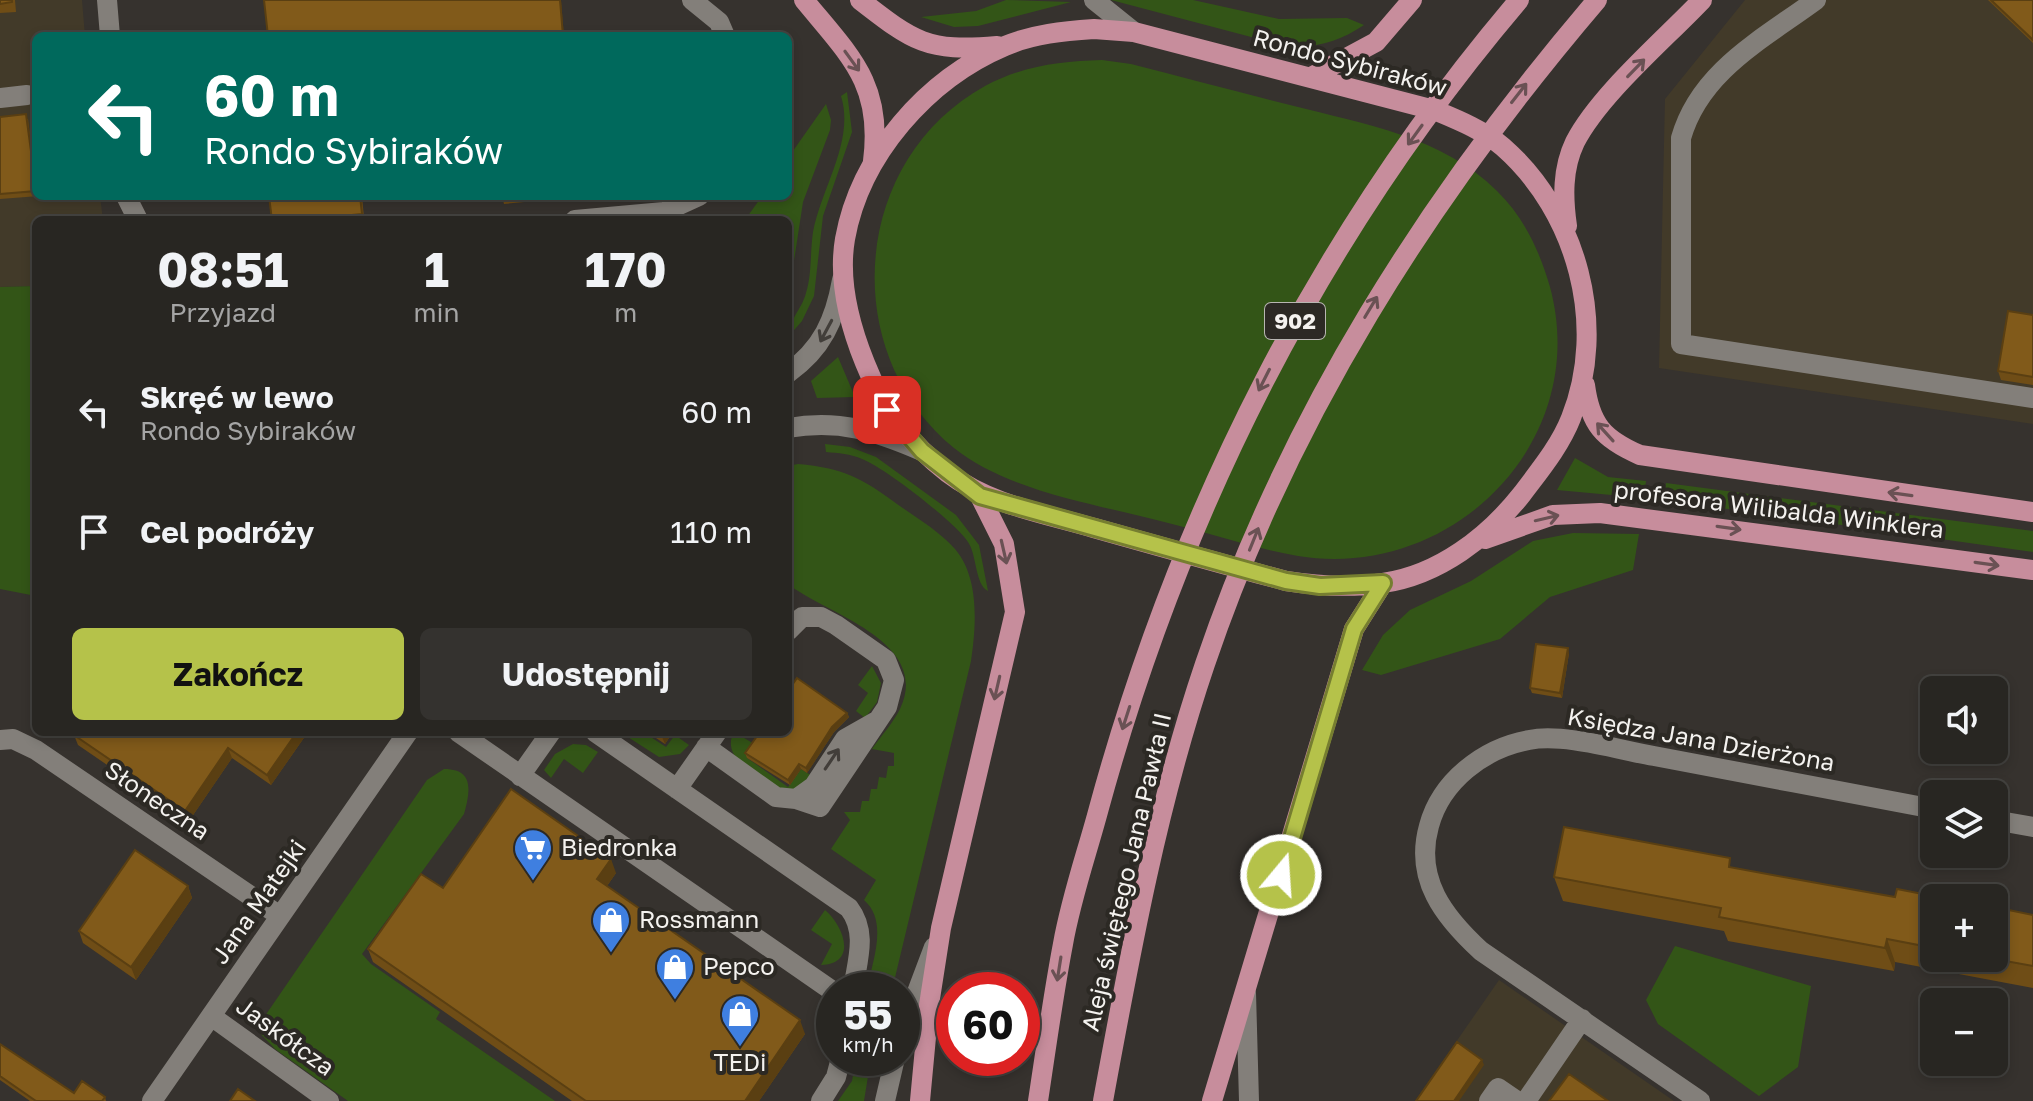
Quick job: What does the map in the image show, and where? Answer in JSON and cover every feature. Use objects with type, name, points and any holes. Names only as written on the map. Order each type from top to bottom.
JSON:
[{"type":"main road","points":[[804,0],[860,70],[870,93],[876,134],[872,163]]},
{"type":"main road","points":[[860,0],[920,43],[962,49],[1005,45]]},
{"type":"main road","points":[[1311,77],[1376,42],[1412,0]]},
{"type":"main road","name":"Aleja świętego Jana Pawła II","points":[[1038,1101],[1063,941],[1112,760],[1150,644],[1208,496],[1299,314],[1384,178],[1519,0]]},
{"type":"main road","name":"Aleja świętego Jana Pawła II","points":[[1103,1101],[1133,942],[1174,766],[1205,663],[1259,525],[1355,335],[1435,207],[1542,65],[1597,0]]},
{"type":"main road","points":[[1570,242],[1564,183],[1575,144],[1622,83],[1702,0]]},
{"type":"main road","name":"Rondo Sybiraków","points":[[1094,29],[1134,32],[1434,110],[1501,145],[1548,198],[1570,242],[1586,314],[1583,373],[1571,417],[1556,446],[1512,506],[1474,544],[1433,567],[1383,583],[1320,586],[1286,581],[980,496],[922,451],[887,410],[872,381],[849,314],[843,276],[845,240],[872,163],[901,124],[932,93],[966,66],[1005,45],[1061,31],[1094,29]]},
{"type":"main road","name":"profesora Wilibalda Winklera","points":[[1583,373],[1588,410],[1602,432],[1619,446],[1640,455],[2033,512]]},
{"type":"main road","points":[[920,1101],[929,1005],[941,928],[1015,612],[1004,544],[980,496]]},
{"type":"main road","name":"profesora Wilibalda Winklera","points":[[1474,544],[1553,515],[1600,513],[2033,570]]},
{"type":"main road","points":[[1212,1101],[1354,629],[1383,583]]},
{"type":"street","points":[[107,0],[110,32]]},
{"type":"street","points":[[692,0],[719,22],[723,32]]},
{"type":"street","points":[[1094,0],[1134,32]]},
{"type":"street","points":[[1816,0],[1723,68],[1704,88],[1688,113],[1681,138],[1681,344],[2033,398]]},
{"type":"street","points":[[0,98],[27,95]]},
{"type":"street","points":[[620,216],[664,212],[690,200]]},
{"type":"street","points":[[792,370],[812,355],[826,335],[837,309],[843,276]]},
{"type":"street","points":[[792,428],[842,423],[872,430],[922,451]]},
{"type":"street","points":[[677,789],[712,740],[776,797],[796,799],[820,807],[878,721],[892,693],[894,680],[891,669],[879,655],[827,620],[793,618]]},
{"type":"street","name":"Jana Matejki","points":[[152,1101],[405,736]]},
{"type":"street","points":[[464,736],[816,980]]},
{"type":"street","points":[[520,776],[548,736]]},
{"type":"street","points":[[601,736],[849,908],[859,921],[862,933],[856,972]]},
{"type":"street","name":"Słoneczna","points":[[0,740],[13,739],[36,750],[280,916]]},
{"type":"street","name":"Księdza Jana Dzierżona","points":[[1700,1101],[1481,951],[1455,928],[1440,906],[1425,872],[1424,842],[1433,811],[1453,781],[1480,759],[1503,746],[1532,739],[1568,742],[1920,806]]},
{"type":"street","points":[[2008,823],[2033,827]]},
{"type":"street","points":[[920,984],[941,928]]},
{"type":"street","points":[[1245,986],[1249,1101]]},
{"type":"street","name":"Jaskółcza","points":[[211,1016],[329,1101]]},
{"type":"street","points":[[1526,1101],[1582,1019]]},
{"type":"street","points":[[821,1101],[836,1076]]},
{"type":"street","points":[[885,1101],[891,1076]]},
{"type":"street","points":[[1489,1101],[1498,1088],[1517,1101]]},
{"type":"shaded area","points":[[0,0],[82,0],[85,32],[32,32],[32,200],[100,200],[102,216],[32,216],[32,286],[0,287]]},
{"type":"shaded area","points":[[1745,0],[2033,0],[2033,424],[1659,368],[1665,99]]},
{"type":"shaded area","points":[[1499,980],[1674,1101],[1415,1101]]},
{"type":"green space","points":[[1006,0],[1071,2],[978,26],[954,27],[921,17],[976,11]]},
{"type":"green space","points":[[1111,0],[1193,0],[1279,19],[1347,18],[1364,25],[1325,43],[1281,45]]},
{"type":"green space","points":[[1102,60],[1131,64],[1402,135],[1452,157],[1476,173],[1507,201],[1530,236],[1546,274],[1558,344],[1550,398],[1529,447],[1498,489],[1456,523],[1408,546],[1355,558],[1298,556],[1029,487],[977,463],[954,448],[916,408],[891,361],[877,311],[875,259],[885,208],[907,160],[940,119],[985,86],[1042,66]]},
{"type":"green space","points":[[847,92],[852,132],[823,216],[814,296],[802,321],[792,332],[792,322],[808,286],[817,215],[844,130],[841,96]]},
{"type":"green space","points":[[826,104],[831,120],[830,130],[803,202],[792,274],[792,216],[748,216],[759,200],[792,200],[792,152]]},
{"type":"green space","points":[[32,286],[32,595],[0,589],[0,287]]},
{"type":"green space","points":[[838,357],[855,397],[817,398],[811,381]]},
{"type":"green space","points":[[825,444],[850,447],[876,457],[956,515],[979,545],[988,591],[978,576],[968,542],[949,522],[919,496],[872,464],[858,457],[826,452]]},
{"type":"green space","points":[[1575,458],[1608,477],[1646,481],[1644,498],[1557,490]]},
{"type":"green space","points":[[798,464],[828,468],[873,487],[942,536],[955,549],[969,574],[975,618],[971,661],[896,972],[871,972],[877,942],[876,919],[864,900],[876,880],[831,849],[850,820],[844,812],[860,812],[862,801],[869,801],[871,789],[877,789],[879,777],[886,778],[888,766],[894,766],[894,753],[872,749],[900,709],[906,685],[901,665],[889,647],[870,632],[792,587],[792,465]]},
{"type":"green space","points":[[1666,483],[2033,531],[2033,552],[1664,500]]},
{"type":"green space","points":[[1573,533],[1639,534],[1633,570],[1550,597],[1500,639],[1381,675],[1362,670],[1383,635],[1410,610],[1471,581],[1533,541]]},
{"type":"green space","points":[[872,666],[881,683],[877,702],[865,718],[856,711],[868,693],[858,685]]},
{"type":"green space","points":[[626,736],[649,736],[666,747],[676,736],[689,745],[680,754],[659,757]]},
{"type":"green space","points":[[733,736],[741,736],[756,745],[747,758],[788,787],[801,769],[812,776],[786,795],[738,761],[731,742]]},
{"type":"green space","points":[[573,744],[586,745],[598,752],[583,773],[564,759],[551,778],[544,770],[555,754]]},
{"type":"green space","points":[[444,769],[454,770],[466,777],[468,798],[464,814],[362,954],[371,964],[440,1012],[436,1019],[555,1101],[348,1101],[275,1049],[256,1029],[427,780]]},
{"type":"green space","points":[[825,910],[838,925],[844,951],[833,963],[821,965],[832,944],[811,930]]},
{"type":"green space","points":[[1675,946],[1811,986],[1798,1067],[1759,1096],[1658,1024],[1646,1000]]},
{"type":"green space","points":[[853,1076],[868,1076],[864,1101],[838,1101]]},
{"type":"building","points":[[264,0],[560,0],[563,32],[268,32]]},
{"type":"building","points":[[1991,0],[2033,0],[2033,40]]},
{"type":"building","points":[[26,114],[32,151],[32,191],[0,194],[0,117]]},
{"type":"building","points":[[270,200],[360,200],[362,214],[341,216],[272,216]]},
{"type":"building","points":[[2008,311],[2033,315],[2033,377],[1998,371]]},
{"type":"building","points":[[1536,644],[1568,648],[1560,693],[1530,688]]},
{"type":"building","points":[[797,678],[847,713],[832,727],[806,768],[799,764],[788,780],[745,753],[757,736],[792,736],[792,685]]},
{"type":"building","points":[[75,736],[294,736],[267,775],[228,748],[185,811]]},
{"type":"building","points":[[511,789],[611,859],[597,879],[800,1020],[745,1101],[586,1101],[368,949],[421,874],[443,888]]},
{"type":"building","points":[[1564,827],[1730,858],[1729,867],[1895,897],[1897,889],[1920,894],[1920,945],[1887,939],[1885,948],[1719,917],[1721,908],[1554,877]]},
{"type":"building","points":[[135,850],[188,886],[131,967],[79,931]]},
{"type":"building","points":[[2008,910],[2033,915],[2033,966],[2008,961]]},
{"type":"building","points":[[1457,1042],[1482,1060],[1454,1101],[1416,1101]]},
{"type":"building","points":[[0,1044],[74,1093],[82,1081],[105,1097],[102,1101],[36,1101],[0,1076]]},
{"type":"building","points":[[1569,1074],[1608,1101],[1549,1101]]},
{"type":"building","points":[[238,1089],[255,1101],[230,1101]]},
{"type":"place","name":"Biedronka","points":[[533,882]]},
{"type":"place","name":"Rossmann","points":[[611,954]]},
{"type":"place","name":"Pepco","points":[[675,1001]]},
{"type":"place","name":"TEDi","points":[[740,1048]]},
{"type":"route","points":[[887,410],[922,451],[980,496],[1286,581],[1320,586],[1383,583],[1354,629],[1281,875]]}]
